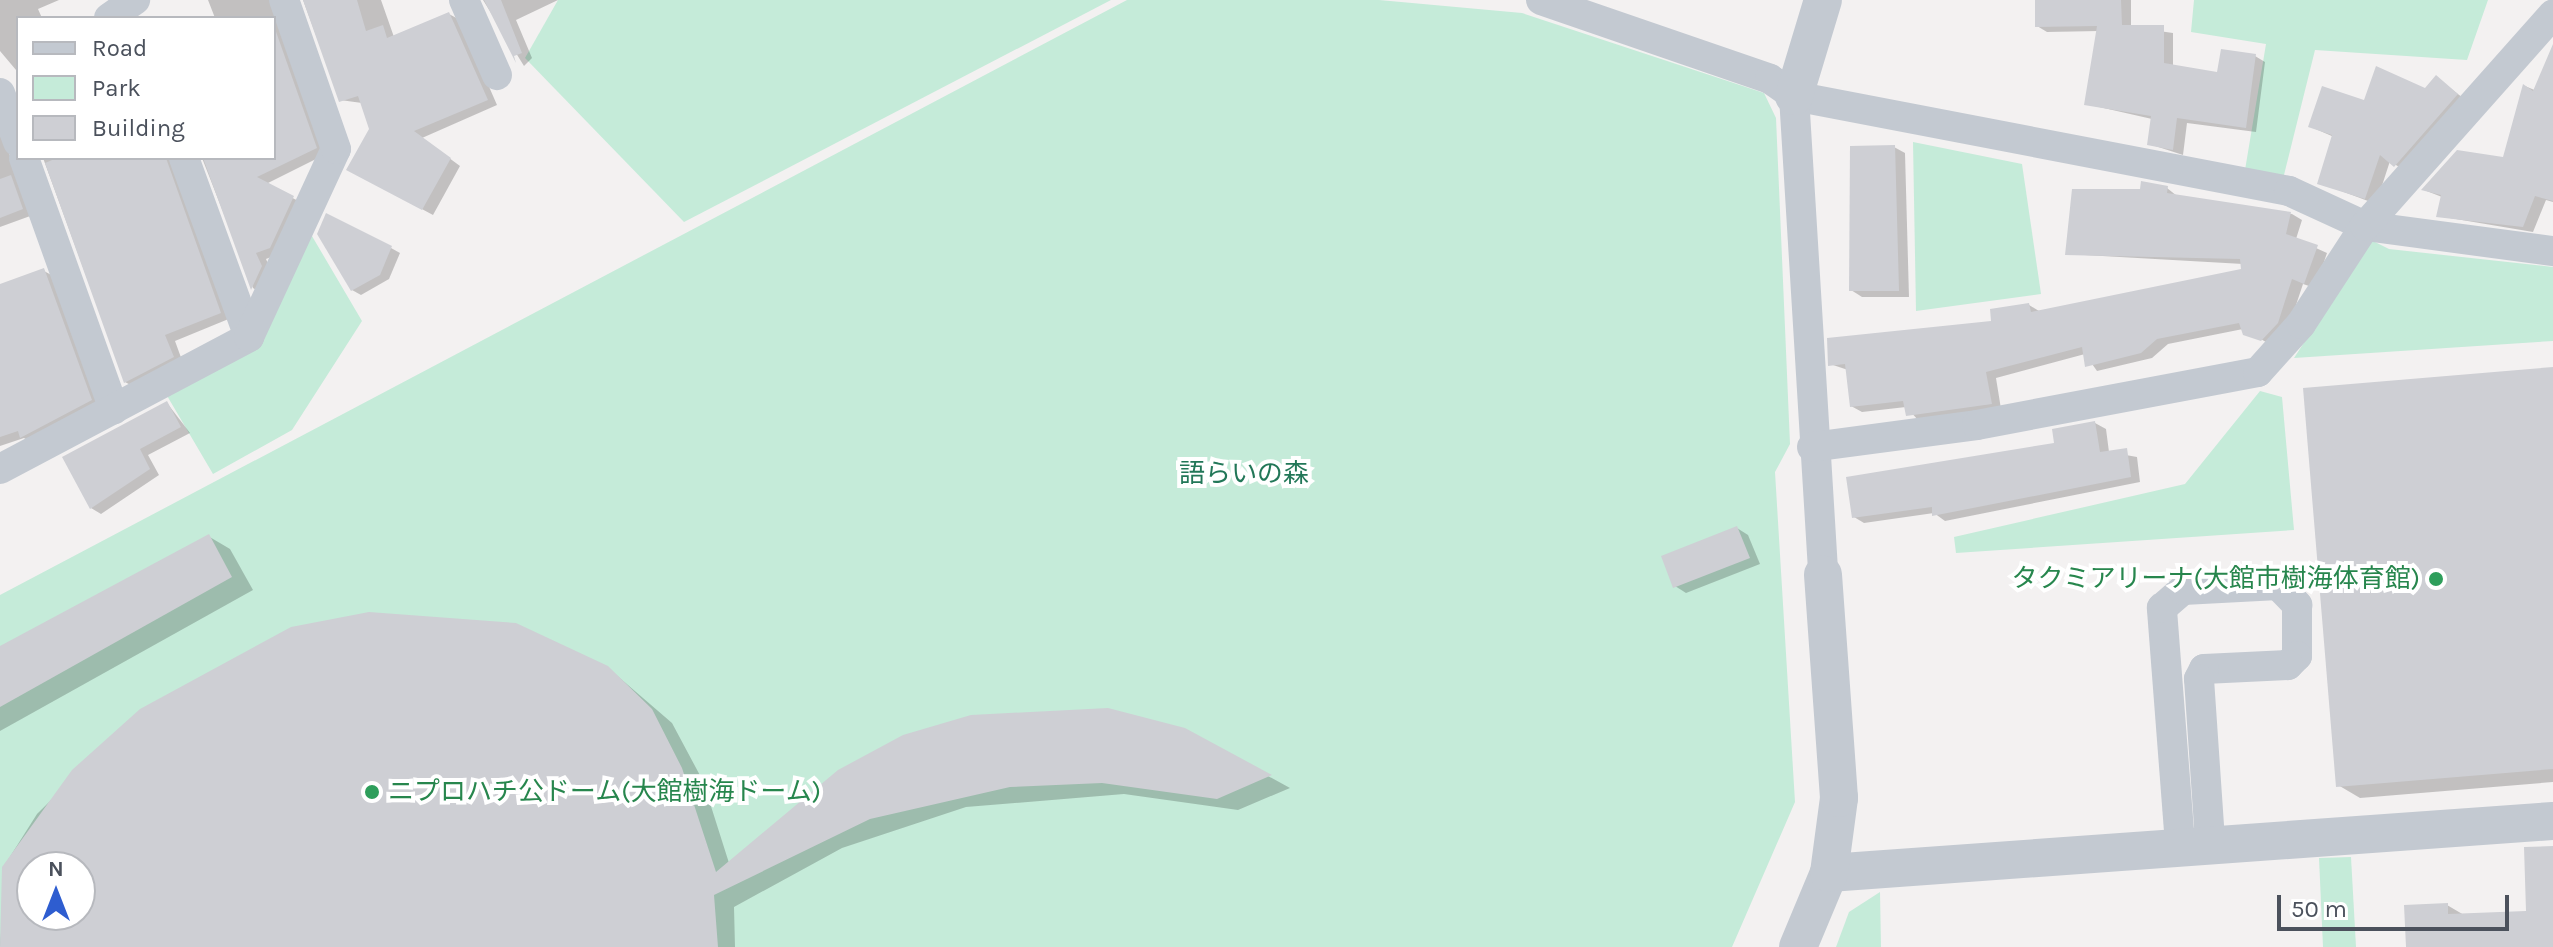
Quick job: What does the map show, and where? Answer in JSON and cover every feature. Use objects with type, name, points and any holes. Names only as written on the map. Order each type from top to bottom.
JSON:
[{"type":"street","points":[[0,469],[249,337],[336,149],[284,0]]},
{"type":"street","points":[[464,0],[497,75]]},
{"type":"street","points":[[1541,0],[1770,79],[1794,96],[2289,191],[2365,226],[2553,251]]},
{"type":"street","points":[[1798,947],[1829,873],[1839,798],[1812,447],[1794,96],[1823,0]]},
{"type":"street","points":[[1812,447],[1977,425],[2258,372],[2301,324],[2365,226],[2553,14]]},
{"type":"street","points":[[0,92],[16,136]]},
{"type":"street","points":[[25,160],[114,409]]},
{"type":"street","points":[[185,160],[249,337]]},
{"type":"street","points":[[2278,585],[2297,605],[2297,656],[2288,665],[2204,669],[2199,679],[2195,843],[2162,608],[2183,590],[2278,585]]},
{"type":"street","points":[[1829,873],[2195,843],[2553,821]]},
{"type":"green space","points":[[558,0],[1111,0],[684,222],[525,58]]},
{"type":"green space","name":"語らいの森","points":[[1127,0],[1379,0],[1522,13],[1764,93],[1776,118],[1790,444],[1775,472],[1795,802],[1732,947],[0,947],[0,595]]},
{"type":"green space","points":[[2194,0],[2488,0],[2467,60],[2315,50],[2283,179],[2245,170],[2266,44],[2191,32]]},
{"type":"green space","points":[[1913,142],[2022,164],[2041,294],[1916,311]]},
{"type":"green space","points":[[309,231],[362,321],[292,430],[213,474],[166,394],[244,351]]},
{"type":"green space","points":[[2371,240],[2389,249],[2553,267],[2553,341],[2294,358]]},
{"type":"green space","points":[[2260,391],[2282,397],[2294,530],[1956,553],[1954,537],[2185,484]]},
{"type":"green space","points":[[2351,857],[2356,947],[2323,947],[2319,858]]},
{"type":"green space","points":[[1880,892],[1881,947],[1836,947],[1849,912]]},
{"type":"building","points":[[303,0],[357,0],[366,31],[383,25],[387,38],[449,12],[488,100],[414,131],[451,158],[422,210],[346,170],[369,129],[358,96],[339,102]]},
{"type":"building","points":[[484,0],[501,0],[522,53],[514,56],[516,63]]},
{"type":"building","points":[[2035,0],[2121,0],[2122,25],[2164,25],[2164,63],[2217,72],[2221,49],[2256,54],[2246,128],[2177,118],[2173,150],[2147,145],[2151,116],[2084,105],[2097,26],[2035,27]]},
{"type":"building","points":[[276,32],[317,148],[257,177],[294,196],[270,248],[256,253],[262,266],[251,290],[204,160],[276,160]]},
{"type":"building","points":[[2553,44],[2553,201],[2535,196],[2523,227],[2436,217],[2441,195],[2421,190],[2457,150],[2503,157],[2523,84],[2533,91]]},
{"type":"building","points":[[2376,66],[2425,88],[2436,75],[2458,94],[2394,167],[2380,155],[2365,199],[2317,184],[2332,135],[2308,127],[2322,86],[2364,100]]},
{"type":"building","points":[[1895,145],[1899,291],[1849,291],[1850,146]]},
{"type":"building","points":[[52,160],[167,160],[221,313],[165,335],[174,357],[124,383],[45,163]]},
{"type":"building","points":[[11,175],[23,209],[0,218],[0,179]]},
{"type":"building","points":[[2141,181],[2168,186],[2167,193],[2291,212],[2286,234],[2318,245],[2304,284],[2292,279],[2278,323],[2261,341],[2243,335],[2239,323],[2157,339],[2141,353],[2085,367],[2082,347],[1986,372],[1992,404],[1906,416],[1903,401],[1850,407],[1845,364],[1828,366],[1827,338],[1991,321],[1990,309],[2029,303],[2031,312],[2241,269],[2240,259],[2065,255],[2072,189],[2140,189]]},
{"type":"building","points":[[326,213],[392,246],[380,275],[351,291],[317,234]]},
{"type":"building","points":[[44,268],[92,400],[20,438],[18,431],[0,437],[0,284]]},
{"type":"building","name":"タクミアリーナ(大館市樹海体育館)","points":[[2553,367],[2553,769],[2336,787],[2303,388]]},
{"type":"building","points":[[167,401],[181,427],[140,449],[150,469],[90,509],[62,457]]},
{"type":"building","points":[[2095,421],[2100,452],[2127,448],[2131,477],[1932,516],[1932,507],[1852,518],[1846,477],[2054,443],[2052,429]]},
{"type":"building","points":[[1737,526],[1750,558],[1673,588],[1661,556]]},
{"type":"building","points":[[209,534],[232,577],[0,707],[0,646]]},
{"type":"building","name":"ニプロハチ公ドーム(大館樹海ドーム)","points":[[369,612],[516,623],[608,666],[652,709],[682,768],[716,872],[838,770],[903,735],[971,715],[1108,708],[1185,728],[1272,775],[1217,799],[1102,783],[1010,787],[870,819],[714,895],[718,947],[0,947],[2,867],[72,770],[140,709],[291,627]]},
{"type":"building","points":[[2553,846],[2553,947],[2406,947],[2404,905],[2448,903],[2448,914],[2526,911],[2524,847]]},
{"type":"place","name":"タクミアリーナ(大館市樹海体育館)","points":[[2436,579]]},
{"type":"place","name":"ニプロハチ公ドーム(大館樹海ドーム)","points":[[372,792]]}]
